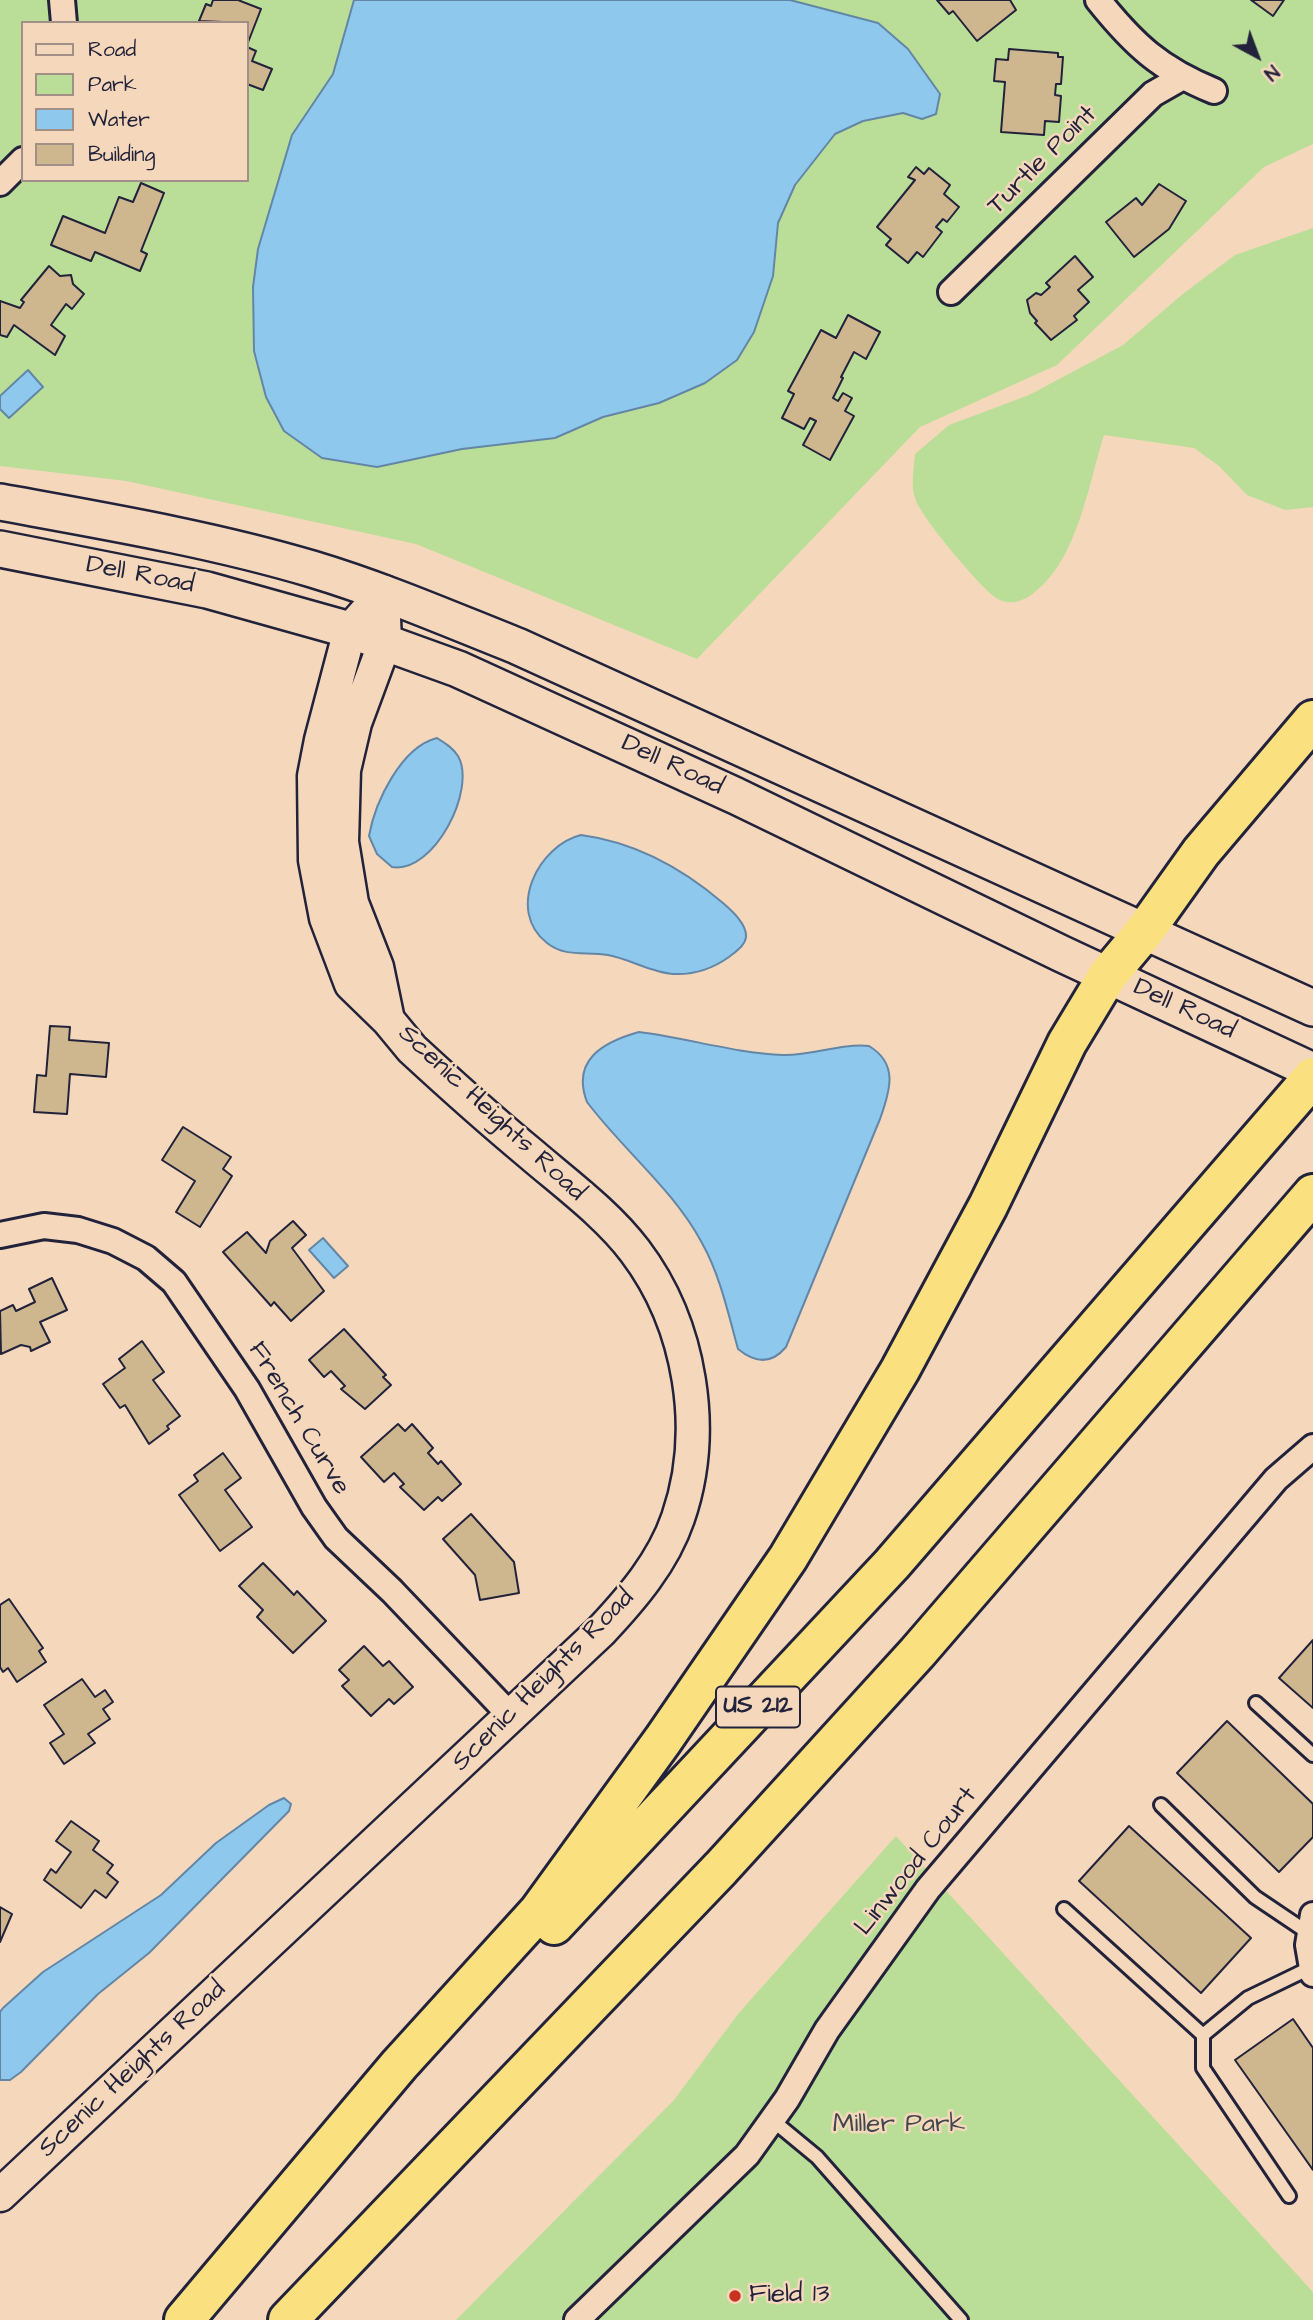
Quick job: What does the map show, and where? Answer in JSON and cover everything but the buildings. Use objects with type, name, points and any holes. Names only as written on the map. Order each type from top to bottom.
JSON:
[{"type":"highway","points":[[184,2320],[399,2065],[539,1910],[741,1626],[788,1558],[900,1370],[988,1206],[1067,1043],[1108,975],[1144,932],[1201,852],[1313,720]]},
{"type":"highway","name":"US 212","points":[[184,2320],[892,1564],[1313,1077]]},
{"type":"highway","name":"US 212","points":[[288,2320],[721,1868],[917,1653],[1313,1194]]},
{"type":"highway","points":[[917,1653],[1073,1503],[1313,1227]]},
{"type":"main road","name":"Dell Road","points":[[0,502],[194,540],[310,569],[384,592],[528,652],[1313,1008]]},
{"type":"main road","name":"Dell Road","points":[[0,549],[207,590],[350,630],[458,669],[736,796],[1108,975],[1313,1070]]},
{"type":"street","points":[[62,0],[64,21]]},
{"type":"street","points":[[1098,0],[1148,57],[1181,78],[1214,91]]},
{"type":"street","name":"Turtle Point","points":[[951,292],[1153,94],[1181,78]]},
{"type":"street","points":[[0,183],[21,162]]},
{"type":"street","name":"Scenic Heights Road","points":[[0,2194],[624,1607],[651,1572],[678,1518],[691,1456],[692,1414],[687,1364],[679,1335],[662,1296],[635,1251],[598,1212],[412,1049],[388,1020],[351,984],[326,918],[315,860],[314,776],[350,630],[384,592]]},
{"type":"street","name":"Scenic Heights Road","points":[[384,592],[385,642],[355,723],[344,770],[342,842],[352,903],[377,967],[388,1020]]},
{"type":"street","name":"French Curve","points":[[0,1235],[44,1226],[78,1230],[113,1241],[146,1258],[174,1282],[247,1389],[314,1507],[336,1538],[392,1591],[511,1716]]},
{"type":"street","name":"Linwood Court","points":[[577,2320],[747,2155],[787,2099],[827,2030],[928,1889],[1276,1479],[1313,1447]]},
{"type":"street","points":[[1311,1925],[1308,1945],[1312,1971]]},
{"type":"lane","points":[[1256,1703],[1313,1755]]},
{"type":"lane","points":[[1161,1805],[1255,1897],[1311,1925]]},
{"type":"lane","points":[[1063,1909],[1203,2035],[1203,2068],[1289,2196]]},
{"type":"lane","points":[[1203,2035],[1248,1998],[1312,1971]]},
{"type":"lane","points":[[771,2119],[817,2157],[961,2320]]},
{"type":"green space","points":[[0,0],[1313,0],[1313,144],[1264,167],[1057,365],[920,427],[697,659],[416,544],[126,481],[0,466]]},
{"type":"green space","points":[[1313,228],[1313,507],[1285,510],[1247,495],[1219,466],[1194,448],[1104,435],[1078,523],[1058,566],[1045,583],[1021,600],[1006,602],[990,593],[941,538],[916,501],[913,484],[915,454],[949,425],[1029,395],[1123,345],[1184,293],[1235,255]]},
{"type":"green space","name":"Miller Park","points":[[896,1836],[1313,2292],[1313,2320],[456,2320],[674,2100],[738,2014]]},
{"type":"water","points":[[354,0],[790,0],[878,23],[908,49],[940,94],[936,114],[922,119],[903,113],[863,121],[835,134],[795,185],[778,223],[773,276],[754,332],[737,360],[705,383],[659,403],[603,417],[555,438],[462,449],[377,467],[322,458],[284,431],[266,397],[254,351],[253,287],[258,249],[292,135],[333,74]]},
{"type":"water","points":[[28,370],[43,387],[9,418],[0,409],[0,396]]},
{"type":"water","points":[[437,738],[458,756],[462,771],[462,788],[457,807],[436,844],[423,857],[408,866],[392,867],[377,854],[369,836],[372,822],[384,792],[401,764],[424,743]]},
{"type":"water","points":[[581,835],[601,838],[638,850],[691,879],[738,918],[746,932],[744,943],[716,965],[682,974],[658,971],[608,955],[576,953],[554,948],[535,929],[529,914],[528,897],[532,880],[552,851]]},
{"type":"water","points":[[639,1032],[783,1055],[847,1046],[869,1046],[885,1061],[889,1088],[880,1119],[786,1347],[775,1357],[757,1359],[738,1349],[714,1268],[690,1223],[663,1188],[587,1102],[583,1075],[587,1064],[603,1047]]},
{"type":"water","points":[[323,1238],[348,1266],[334,1278],[309,1250]]},
{"type":"water","points":[[284,1798],[291,1804],[289,1811],[149,1953],[98,1994],[21,2072],[10,2080],[0,2080],[0,2012],[3,2008],[43,1972],[161,1895],[216,1843],[269,1805]]},
{"type":"place","name":"Field 13","points":[[735,2296]]}]
